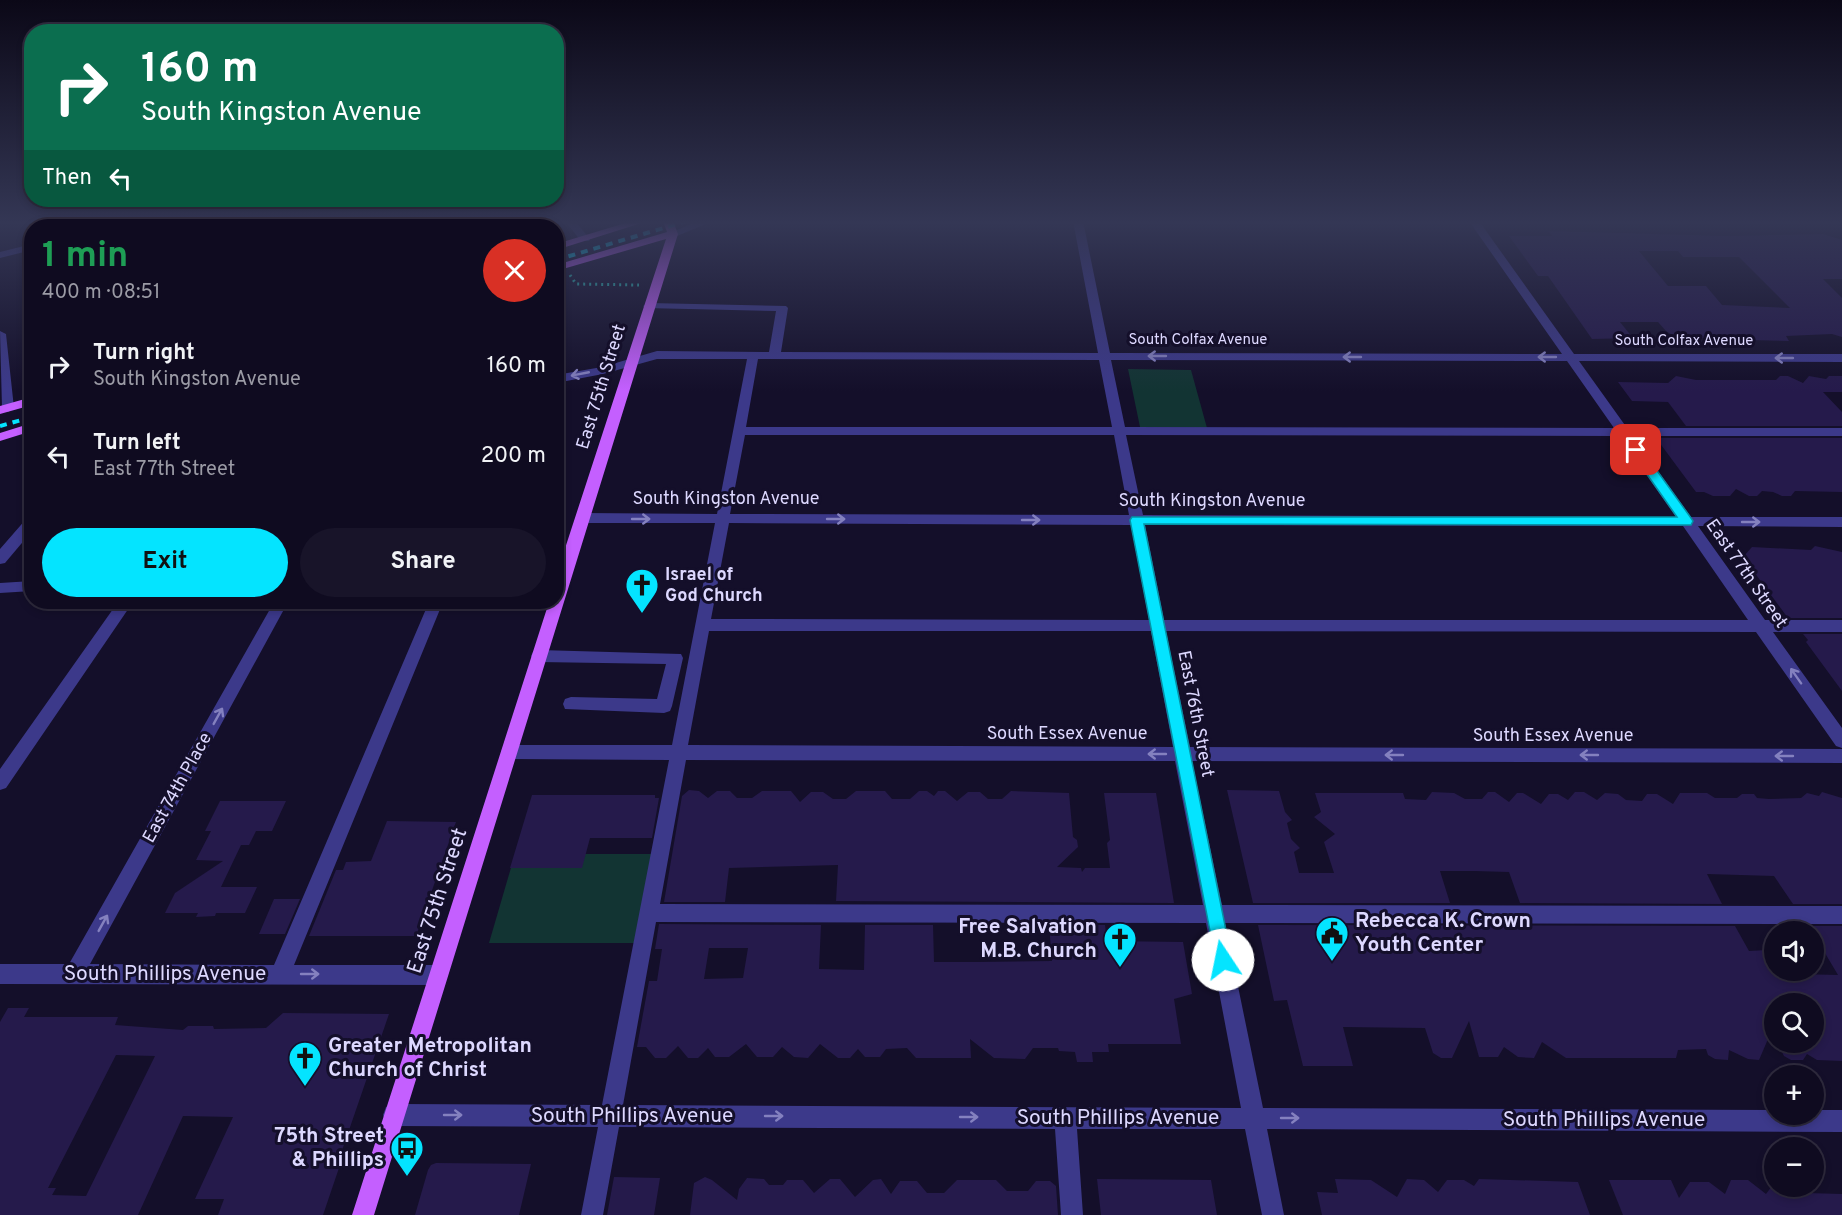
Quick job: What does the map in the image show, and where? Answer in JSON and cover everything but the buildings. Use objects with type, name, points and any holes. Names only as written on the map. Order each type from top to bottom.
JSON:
[{"type":"main road","name":"East 75th Street","points":[[564,574],[657,278]]},
{"type":"main road","points":[[4,409],[24,403]]},
{"type":"main road","points":[[0,437],[24,430]]},
{"type":"main road","name":"East 75th Street","points":[[363,1215],[553,609]]},
{"type":"street","name":"East 76th Street","points":[[1089,278],[1273,1215]]},
{"type":"street","name":"East 77th Street","points":[[1514,278],[1842,741]]},
{"type":"street","points":[[650,306],[782,308],[774,356]]},
{"type":"street","points":[[0,334],[4,409]]},
{"type":"street","name":"South Colfax Avenue","points":[[564,377],[657,355],[1842,358]]},
{"type":"street","points":[[592,1215],[753,356]]},
{"type":"street","points":[[739,431],[1842,432]]},
{"type":"street","name":"South Kingston Avenue","points":[[582,519],[1842,522]]},
{"type":"street","points":[[0,559],[24,530]]},
{"type":"street","points":[[0,588],[24,586]]},
{"type":"street","points":[[0,783],[121,609]]},
{"type":"street","name":"East 74th Place","points":[[74,974],[277,609]]},
{"type":"street","points":[[280,974],[433,609]]},
{"type":"street","points":[[702,625],[1842,626]]},
{"type":"street","points":[[539,656],[675,658],[664,706],[571,704]]},
{"type":"street","name":"South Essex Avenue","points":[[509,752],[1842,756]]},
{"type":"street","points":[[648,913],[1842,915]]},
{"type":"street","name":"South Phillips Avenue","points":[[0,974],[438,975]]},
{"type":"street","name":"South Phillips Avenue","points":[[394,1115],[1842,1120]]},
{"type":"street","points":[[1065,1117],[1072,1215]]},
{"type":"path","points":[[571,278],[576,284],[639,285]]},
{"type":"green space","points":[[1128,369],[1191,370],[1207,428],[1140,427]]},
{"type":"green space","points":[[515,854],[652,854],[634,943],[489,943]]},
{"type":"railway","points":[[0,426],[24,419]]},
{"type":"place","name":"Israel of God Church","points":[[642,614]]},
{"type":"place","name":"Rebecca K. Crown Youth Center","points":[[1332,962]]},
{"type":"place","name":"Free Salvation M.B. Church","points":[[1120,968]]},
{"type":"place","name":"Greater Metropolitan Church of Christ","points":[[305,1087]]},
{"type":"place","name":"75th Street & Phillips","points":[[407,1177]]},
{"type":"route","points":[[1223,960],[1136,520],[1687,521],[1636,450]]}]
